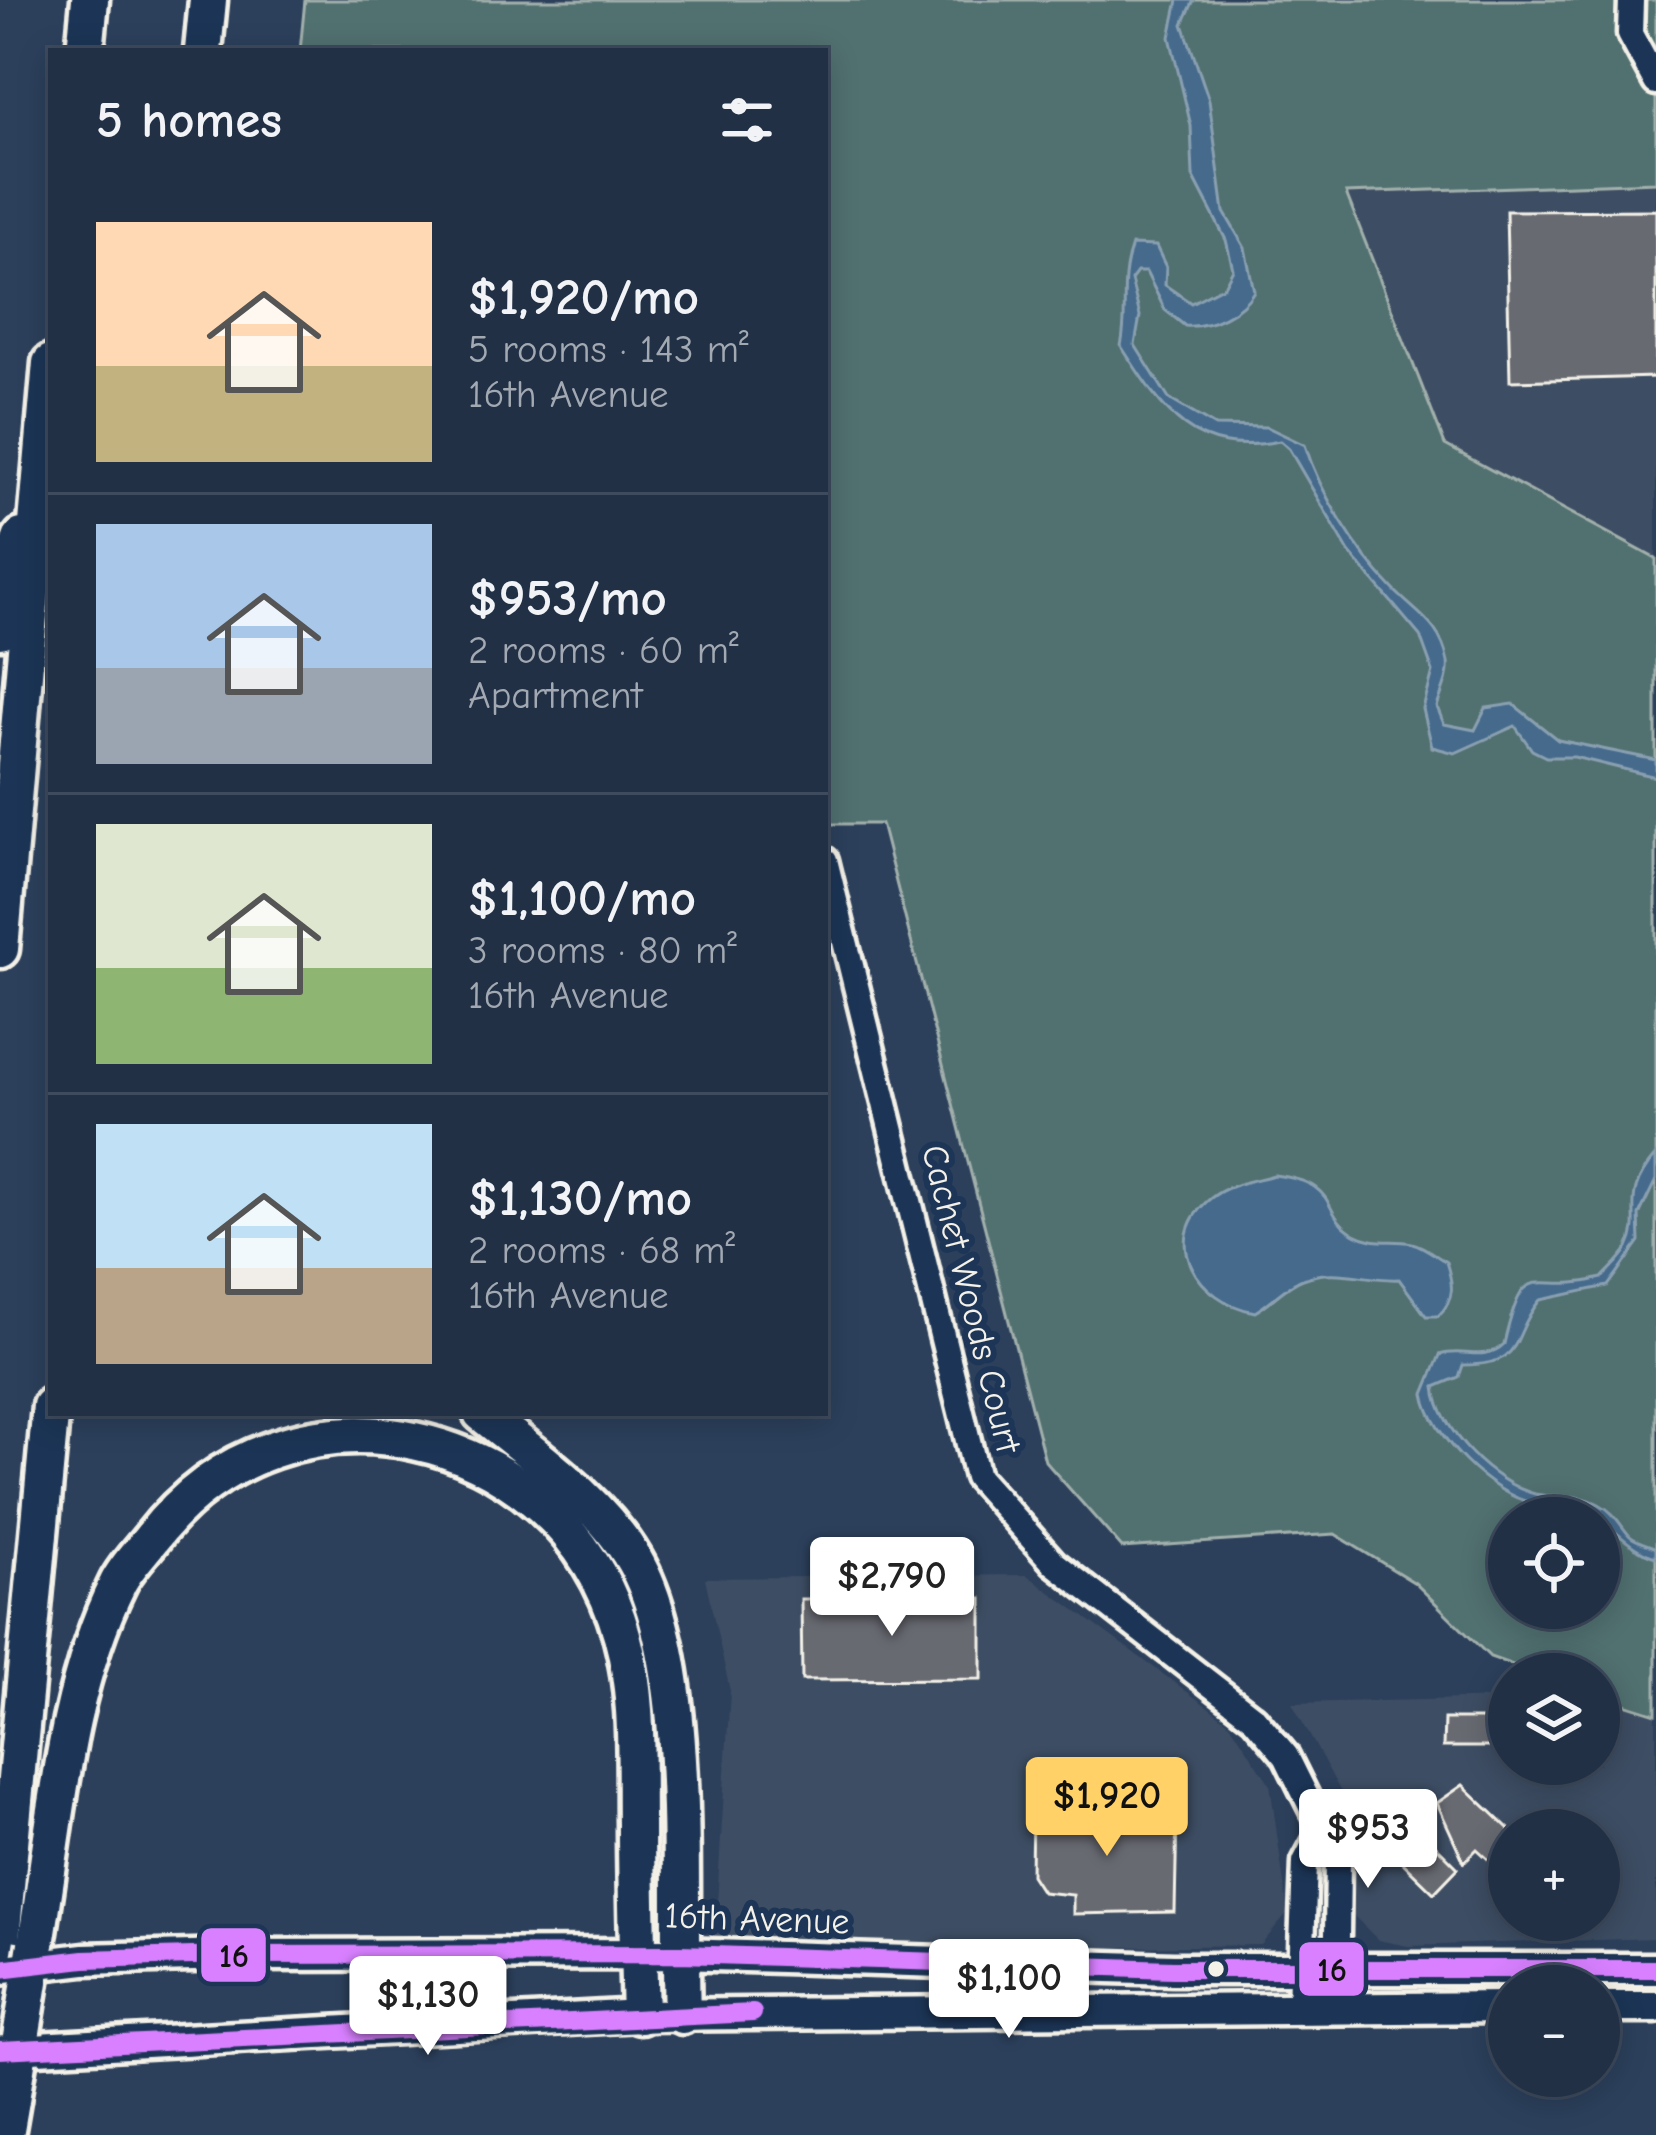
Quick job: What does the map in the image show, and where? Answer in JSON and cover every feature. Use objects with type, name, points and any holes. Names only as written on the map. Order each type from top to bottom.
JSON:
[{"type":"highway","points":[[85,48],[90,0]]},
{"type":"highway","points":[[203,48],[208,0]]},
{"type":"highway","points":[[0,949],[32,620],[36,500],[48,390]]},
{"type":"highway","points":[[0,630],[10,569],[36,500]]},
{"type":"highway","points":[[8,2118],[12,1946],[50,1416]]},
{"type":"highway","points":[[485,1416],[592,1510],[633,1559],[664,1632],[674,1717],[682,2014]]},
{"type":"highway","points":[[12,1946],[80,1684],[119,1580],[171,1512],[221,1472],[277,1449],[340,1434],[408,1437],[481,1461],[565,1524],[592,1567],[622,1634],[635,1715],[640,2014]]},
{"type":"main road","name":"16th Avenue","points":[[0,1969],[84,1959],[229,1955],[680,1954],[1300,1970],[1656,1969]]},
{"type":"main road","points":[[0,2050],[640,2014],[1488,2007]]},
{"type":"main road","points":[[1620,2007],[1656,2007]]},
{"type":"street","points":[[1631,0],[1630,34],[1656,82]]},
{"type":"street","name":"Cachet Woods Court","points":[[828,872],[977,1477],[1054,1563],[1254,1718],[1286,1756],[1338,1861],[1336,2007]]},
{"type":"street","points":[[1300,2007],[1305,1862],[1321,1832]]},
{"type":"shaded area","points":[[1178,0],[1194,0],[1183,24],[1209,100],[1224,212],[1245,248],[1254,291],[1224,317],[1185,326],[1165,310],[1146,272],[1137,272],[1131,280],[1140,316],[1135,345],[1169,399],[1215,426],[1267,427],[1305,445],[1330,503],[1353,540],[1440,638],[1448,667],[1437,707],[1444,724],[1475,730],[1486,708],[1513,704],[1558,740],[1656,760],[1656,777],[1574,757],[1546,757],[1532,750],[1515,726],[1455,753],[1432,747],[1423,709],[1433,672],[1420,636],[1349,552],[1289,449],[1280,441],[1224,443],[1184,425],[1152,392],[1121,346],[1132,245],[1156,246],[1166,267],[1165,285],[1191,303],[1224,286],[1233,269],[1226,240],[1193,176],[1191,126],[1170,37]]},
{"type":"shaded area","points":[[1656,182],[1656,559],[1445,446],[1346,193]]},
{"type":"shaded area","points":[[1656,1155],[1656,1180],[1639,1215],[1640,1242],[1608,1286],[1540,1300],[1508,1354],[1484,1364],[1463,1365],[1459,1377],[1435,1387],[1446,1420],[1486,1467],[1535,1494],[1571,1497],[1515,1497],[1482,1476],[1450,1445],[1424,1394],[1440,1355],[1489,1353],[1504,1344],[1511,1315],[1526,1287],[1602,1278],[1628,1248],[1634,1196]]},
{"type":"shaded area","points":[[1274,1175],[1311,1185],[1355,1234],[1416,1244],[1446,1262],[1451,1290],[1444,1310],[1438,1316],[1426,1316],[1399,1279],[1339,1274],[1297,1282],[1255,1312],[1217,1296],[1202,1283],[1187,1250],[1195,1215],[1225,1189]]},
{"type":"shaded area","points":[[1620,1523],[1632,1538],[1656,1548],[1656,1557],[1620,1535]]},
{"type":"shaded area","points":[[1027,1575],[1230,1723],[1270,1784],[1288,1913],[1261,1945],[714,1953],[730,1691],[705,1578]]},
{"type":"shaded area","points":[[1488,1698],[1488,1785],[1620,1785],[1620,1703],[1656,1714],[1656,1938],[1620,1939],[1620,1809],[1488,1809],[1488,1941],[1563,1941],[1408,1946],[1378,1940],[1354,1916],[1343,1796],[1292,1703]]},
{"type":"green space","points":[[305,0],[1656,0],[1656,182],[1346,193],[1445,445],[1656,559],[1656,1714],[1620,1703],[1620,1653],[1488,1655],[1415,1583],[1335,1534],[1122,1548],[1045,1461],[881,824],[828,824],[828,48],[300,48]]},
{"type":"building","points":[[1656,210],[1656,377],[1510,381],[1506,211]]},
{"type":"building","points":[[982,1598],[982,1679],[802,1680],[801,1599]]},
{"type":"building","points":[[1444,1719],[1488,1719],[1488,1747],[1443,1747]]},
{"type":"building","points":[[1463,1785],[1488,1809],[1488,1859],[1477,1849],[1464,1862],[1437,1803]]},
{"type":"building","points":[[1032,1810],[1177,1811],[1175,1912],[1073,1914],[1073,1895],[1042,1892],[1031,1875]]},
{"type":"building","points":[[1424,1834],[1458,1868],[1434,1893],[1397,1857]]},
{"type":"transit line","name":"16","points":[[0,1969],[84,1959],[229,1955],[680,1954],[1173,1969],[1656,1969]]},
{"type":"transit line","name":"16","points":[[0,2050],[753,2013]]}]
